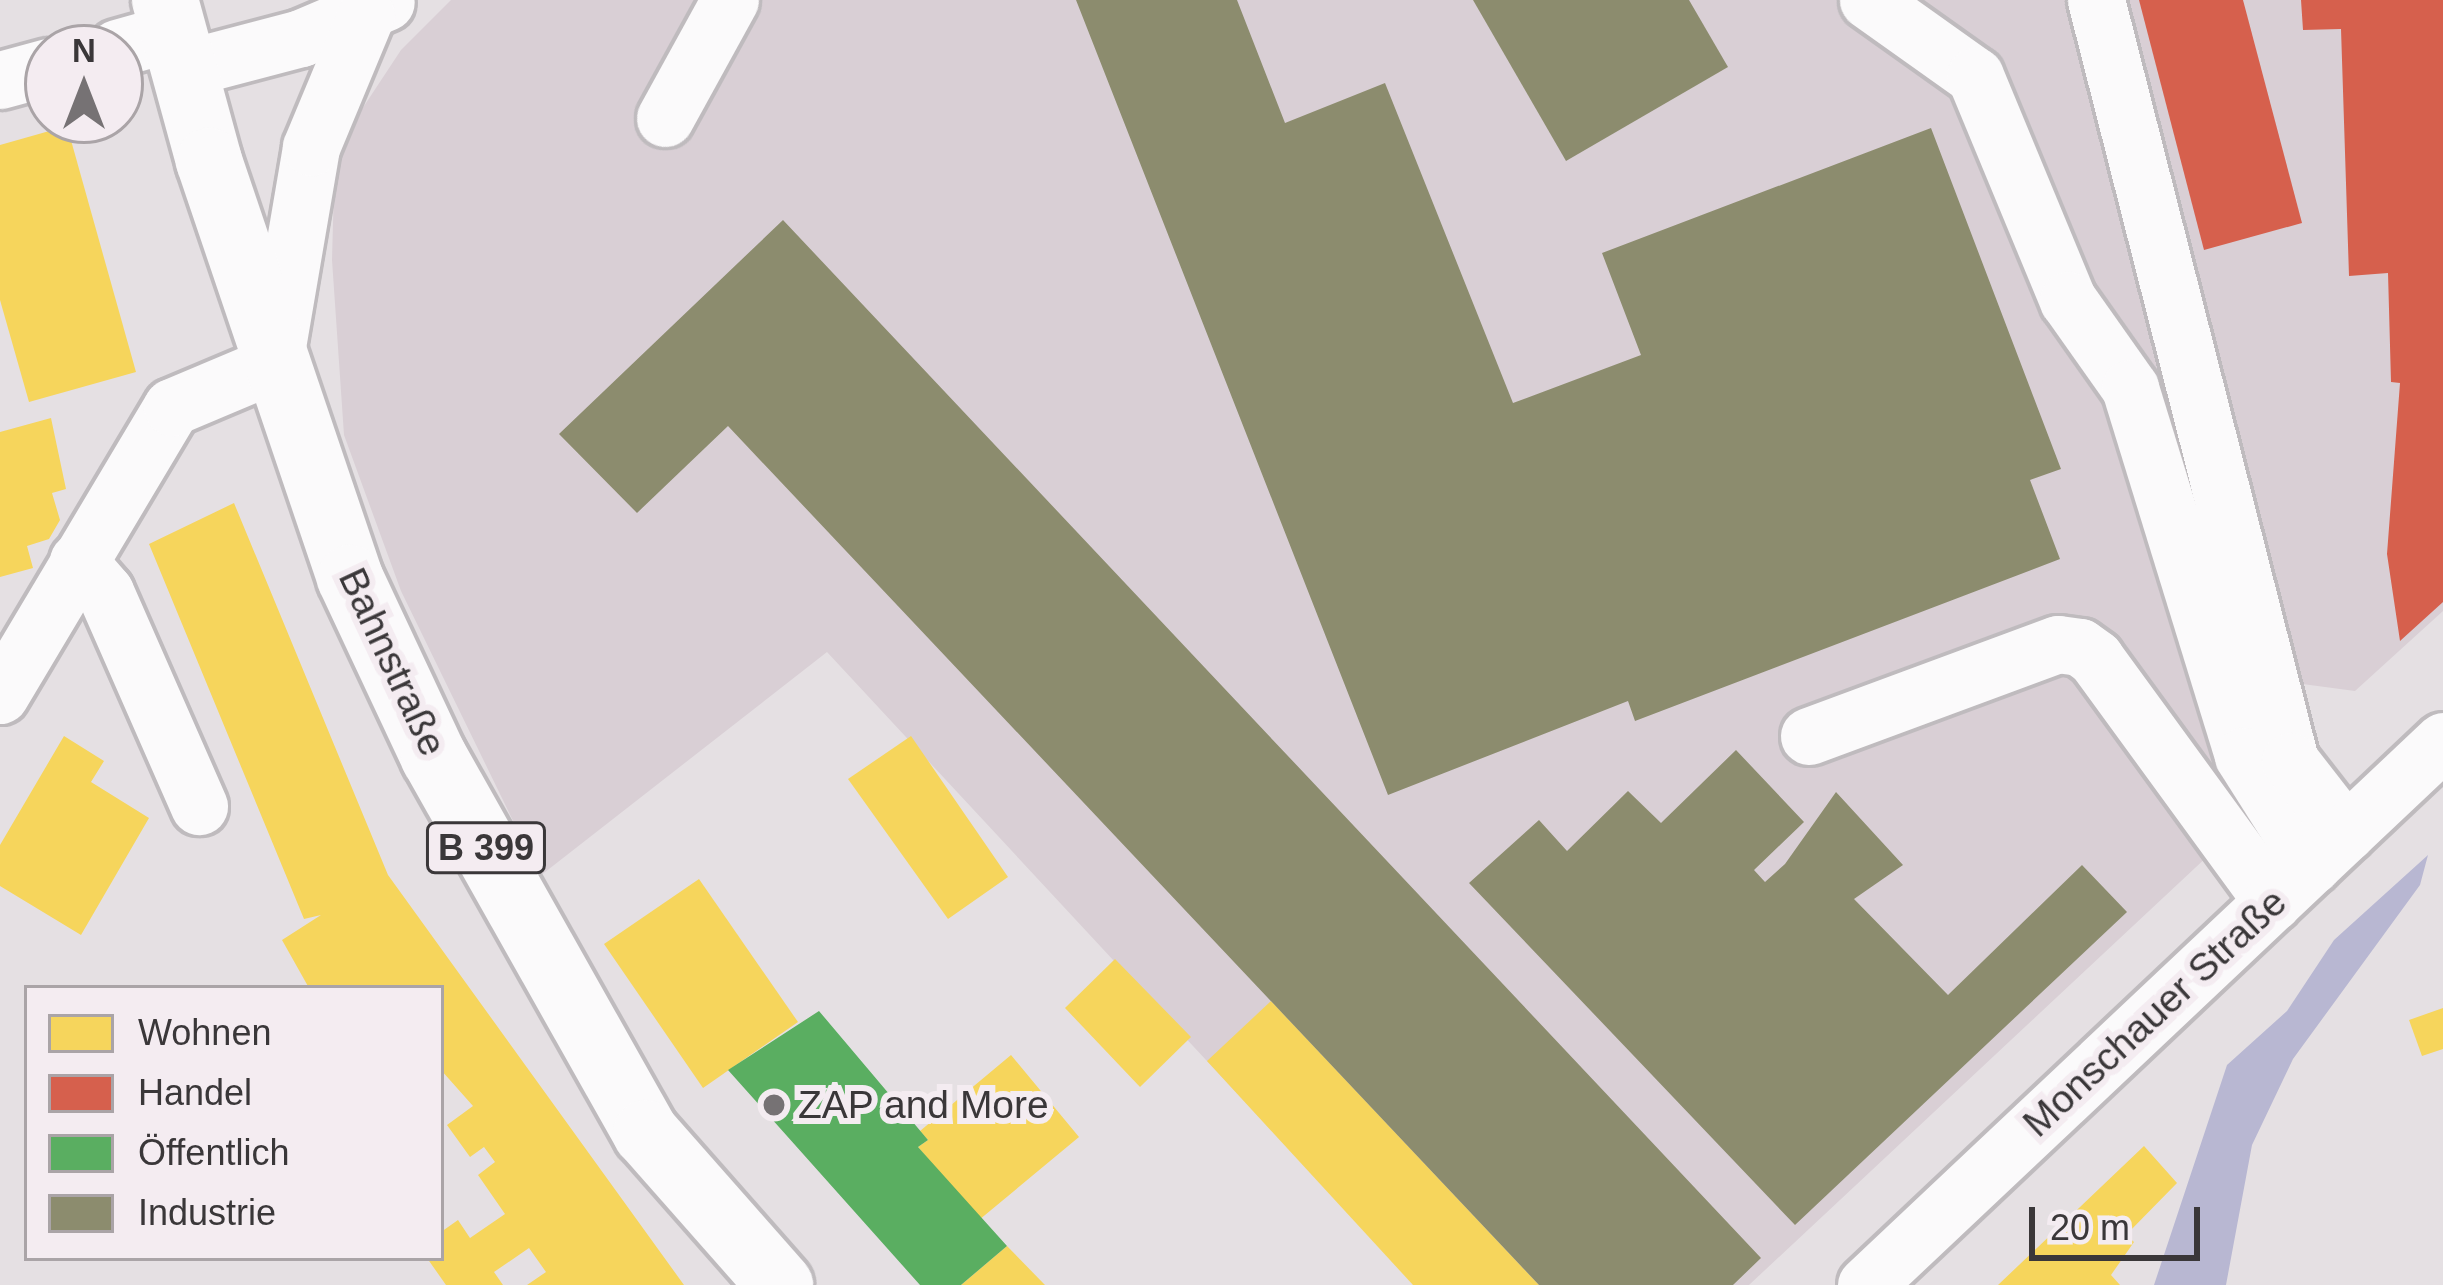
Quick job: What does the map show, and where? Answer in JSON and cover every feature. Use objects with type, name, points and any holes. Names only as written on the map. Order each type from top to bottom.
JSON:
[{"type":"main road","name":"Bahnstraße","points":[[160,37],[350,578],[434,757],[646,1133],[780,1285]]},
{"type":"street","points":[[665,118],[730,0]]},
{"type":"street","points":[[1868,0],[1975,76],[2068,300],[2130,388],[2243,756],[2310,867]]},
{"type":"street","points":[[2096,0],[2290,761],[2310,867]]},
{"type":"street","points":[[160,37],[378,8]]},
{"type":"street","points":[[0,695],[172,407],[274,364],[311,147],[378,8]]},
{"type":"street","points":[[78,561],[105,592],[199,806]]},
{"type":"street","points":[[1809,736],[2058,644],[2080,647],[2310,867]]},
{"type":"street","name":"Monschauer Straße","points":[[1866,1285],[2443,741]]},
{"type":"shaded area","points":[[451,0],[2071,0],[2272,796],[1749,1285],[1415,1285],[827,652],[540,876],[401,591],[344,435],[332,260],[335,150],[401,50]]},
{"type":"shaded area","points":[[2116,0],[2443,0],[2443,611],[2355,691],[2295,683]]},
{"type":"water","points":[[2428,855],[2420,885],[2293,1059],[2252,1145],[2226,1285],[2154,1285],[2227,1065],[2287,1011],[2334,940]]},
{"type":"building: Wohnen","points":[[24,138],[24,144],[72,144],[136,372],[29,402],[0,300],[0,145]]},
{"type":"building: Wohnen","points":[[51,418],[66,489],[52,493],[60,520],[49,539],[27,546],[33,568],[0,577],[0,432]]},
{"type":"building: Wohnen","points":[[234,503],[388,875],[684,1285],[527,1285],[546,1272],[529,1248],[494,1272],[503,1285],[446,1285],[429,1261],[444,1261],[444,1230],[458,1220],[470,1238],[505,1214],[478,1175],[495,1162],[484,1147],[470,1157],[447,1125],[473,1106],[444,1073],[444,985],[307,985],[282,940],[321,915],[304,919],[149,544]]},
{"type":"building: Wohnen","points":[[64,736],[104,761],[91,782],[149,818],[81,935],[0,886],[0,845]]},
{"type":"building: Wohnen","points":[[911,736],[1008,877],[948,919],[848,779]]},
{"type":"building: Wohnen","points":[[699,879],[798,1022],[703,1088],[604,944]]},
{"type":"building: Wohnen","points":[[1115,959],[1191,1037],[1140,1087],[1065,1008]]},
{"type":"building: Wohnen","points":[[1271,1001],[1539,1285],[1413,1285],[1207,1061]]},
{"type":"building: Wohnen","points":[[2443,1008],[2443,1049],[2422,1056],[2409,1020]]},
{"type":"building: Wohnen","points":[[1011,1055],[1079,1137],[979,1220],[918,1147],[928,1140],[920,1131]]},
{"type":"building: Wohnen","points":[[2144,1146],[2177,1183],[2126,1235],[2134,1242],[2111,1275],[2120,1285],[1998,1285]]},
{"type":"building: Wohnen","points":[[1007,1246],[1045,1285],[961,1285]]},
{"type":"building: Handel","points":[[2139,0],[2243,0],[2302,223],[2204,250]]},
{"type":"building: Handel","points":[[2301,0],[2443,0],[2443,602],[2400,641],[2387,554],[2400,383],[2391,382],[2388,273],[2349,276],[2341,29],[2303,30]]},
{"type":"building: Öffentlich","points":[[819,1011],[928,1140],[918,1147],[1007,1246],[961,1285],[920,1285],[728,1070]]},
{"type":"building: Industrie","points":[[1076,0],[1237,0],[1285,123],[1385,83],[1513,403],[1641,355],[1602,253],[1931,128],[2061,469],[2030,480],[2060,559],[1635,721],[1628,701],[1388,795]]},
{"type":"building: Industrie","points":[[1473,0],[1689,0],[1728,67],[1566,161]]},
{"type":"building: Industrie","points":[[783,220],[1761,1258],[1733,1285],[1539,1285],[728,426],[637,513],[559,434]]},
{"type":"building: Industrie","points":[[1736,750],[1804,822],[1754,870],[1765,882],[1785,864],[1836,792],[1903,865],[1854,899],[1948,995],[2082,865],[2127,912],[1795,1225],[1469,883],[1539,820],[1567,851],[1628,791],[1661,823]]},
{"type":"place","name":"ZAP and More","points":[[774,1105]]}]
